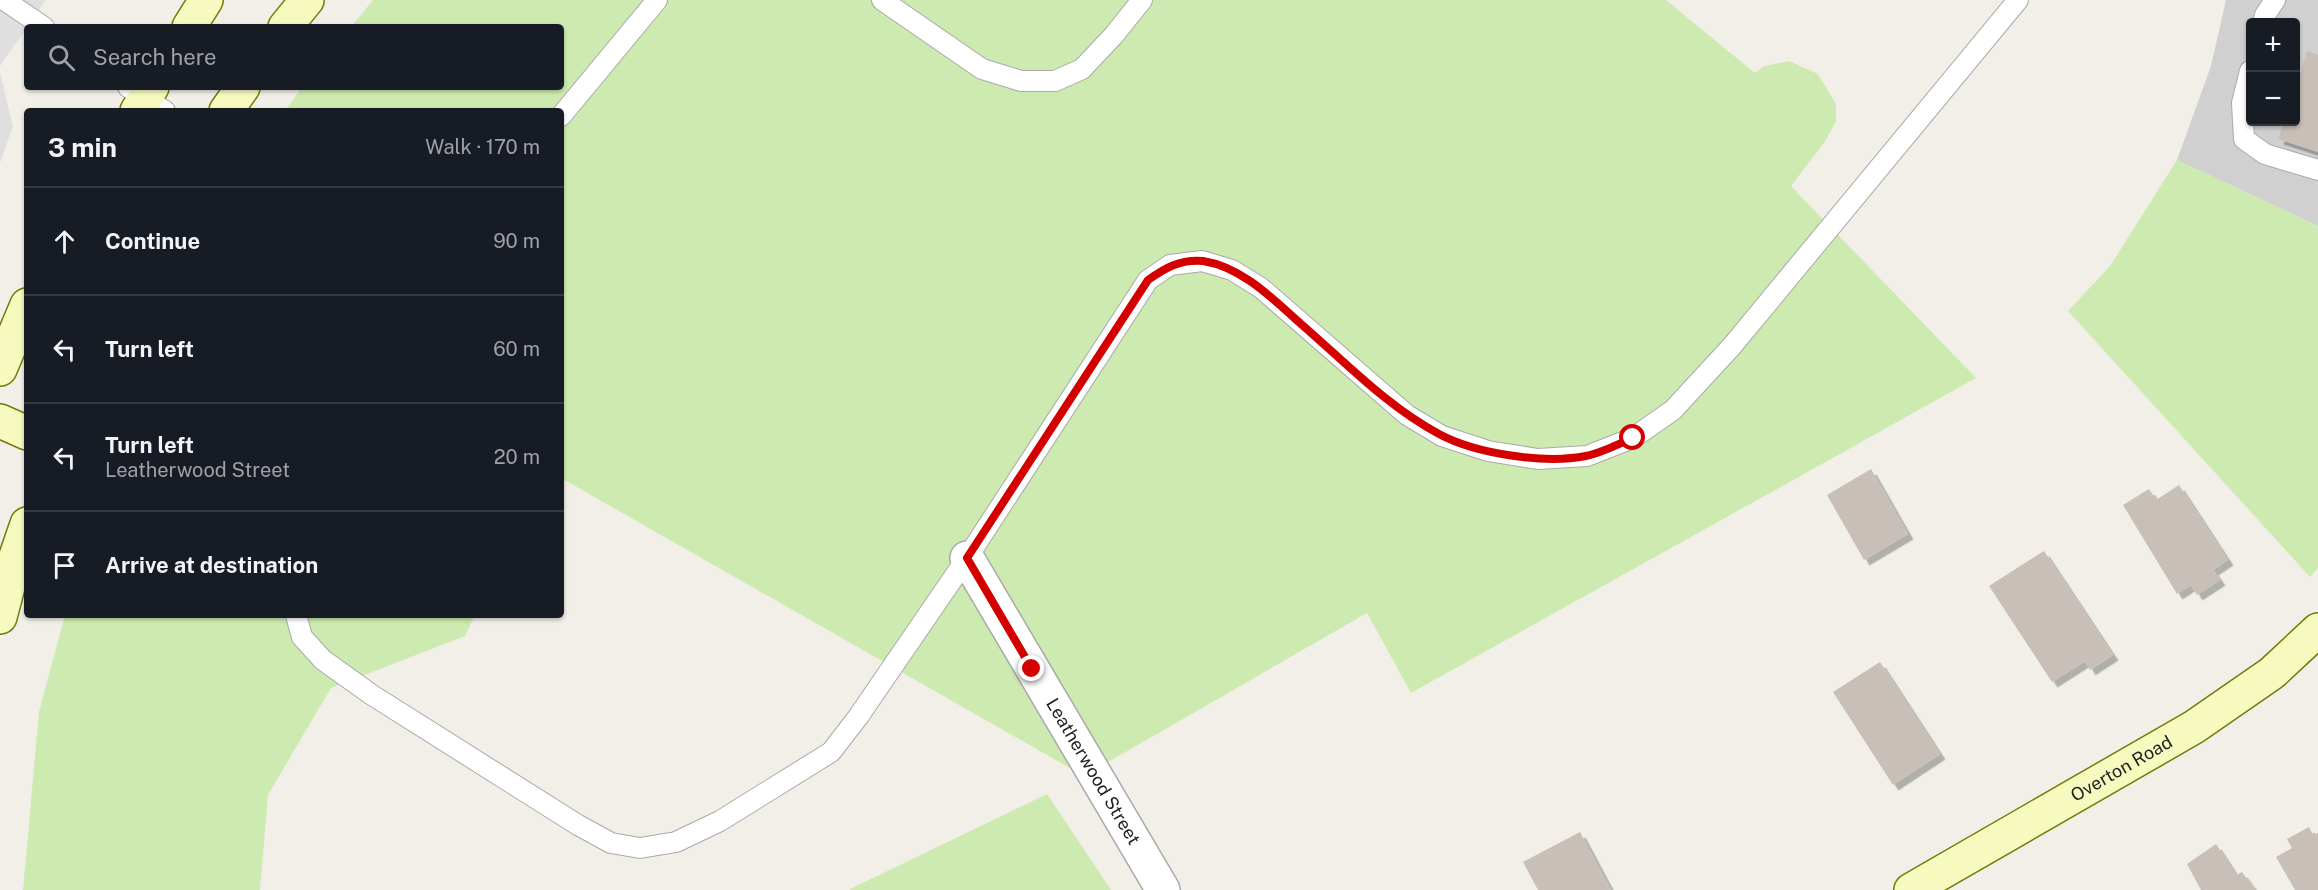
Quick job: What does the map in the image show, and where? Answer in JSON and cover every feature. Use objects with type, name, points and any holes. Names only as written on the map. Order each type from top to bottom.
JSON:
[{"type":"street","points":[[191,24],[206,0]]},
{"type":"street","points":[[287,24],[307,0]]},
{"type":"street","points":[[228,108],[241,90]]},
{"type":"street","points":[[0,369],[24,312]]},
{"type":"street","points":[[0,422],[24,432]]},
{"type":"street","points":[[0,617],[24,533]]},
{"type":"street","name":"Leatherwood Street","points":[[967,558],[1163,890]]},
{"type":"street","name":"Overton Road","points":[[1911,890],[2194,726],[2272,673],[2318,630]]},
{"type":"lane","points":[[4,0],[40,24]]},
{"type":"lane","points":[[564,112],[657,0]]},
{"type":"lane","points":[[882,0],[982,69],[1021,81],[1055,81],[1082,69],[1142,0]]},
{"type":"lane","points":[[297,618],[302,637],[323,660],[372,695],[578,825],[611,843],[640,848],[676,842],[720,821],[831,752],[858,717],[967,558],[1148,280],[1170,264],[1202,261],[1232,270],[1261,288],[1407,416],[1442,436],[1488,451],[1538,459],[1587,456],[1633,438],[1673,410],[1732,346],[2018,0]]},
{"type":"lane","points":[[2264,18],[2275,0]]},
{"type":"lane","points":[[2250,72],[2242,103],[2244,139],[2265,154],[2318,170]]},
{"type":"shaded area","points":[[0,0],[46,0],[29,24],[24,24],[24,32],[0,66]]},
{"type":"shaded area","points":[[2226,0],[2318,0],[2318,226],[2177,160],[2211,66]]},
{"type":"shaded area","points":[[0,73],[13,126],[0,163]]},
{"type":"green space","points":[[373,0],[1666,0],[1755,73],[1764,66],[1789,61],[1818,74],[1836,104],[1836,121],[1826,140],[1791,186],[1976,378],[1411,693],[1367,613],[1084,776],[564,480],[564,108],[287,108],[300,90],[564,90],[564,24],[353,24]]},
{"type":"green space","points":[[2177,160],[2318,226],[2318,568],[2310,577],[2068,311],[2110,266]]},
{"type":"green space","points":[[64,618],[474,618],[465,636],[331,688],[268,795],[260,890],[23,890],[39,712]]},
{"type":"green space","points":[[1047,794],[1111,890],[848,890]]},
{"type":"building","points":[[2307,51],[2318,55],[2318,152],[2278,139],[2283,126],[2300,126],[2300,73]]},
{"type":"building","points":[[1871,469],[1908,534],[1864,560],[1827,495]]},
{"type":"building","points":[[2179,485],[2228,560],[2213,570],[2220,580],[2197,595],[2191,585],[2177,594],[2123,505],[2149,489],[2156,500]]},
{"type":"building","points":[[2044,551],[2113,655],[2090,670],[2085,661],[2052,682],[1989,586]]},
{"type":"building","points":[[1880,662],[1940,754],[1893,785],[1833,692]]},
{"type":"building","points":[[2309,827],[2313,835],[2318,833],[2318,890],[2295,890],[2276,857],[2292,848],[2287,839]]},
{"type":"building","points":[[1580,832],[1611,890],[1538,890],[1523,862]]},
{"type":"building","points":[[2216,844],[2236,875],[2242,872],[2255,890],[2201,890],[2187,864]]},
{"type":"route","points":[[1032,669],[967,558],[1148,280],[1170,264],[1202,261],[1232,270],[1261,288],[1407,416],[1442,436],[1488,451],[1538,459],[1587,456],[1633,438]]}]
